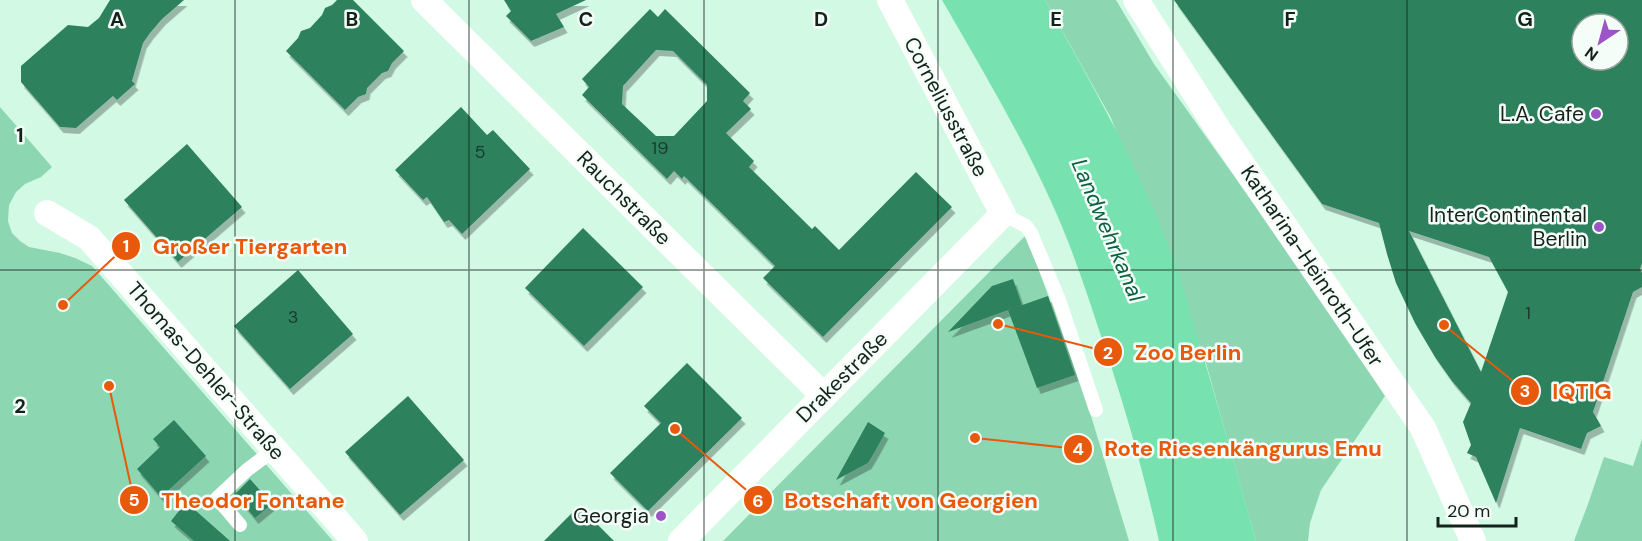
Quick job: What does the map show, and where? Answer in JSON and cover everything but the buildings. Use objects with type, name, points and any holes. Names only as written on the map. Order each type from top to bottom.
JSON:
[{"type":"street","name":"Rauchstraße","points":[[424,0],[824,396]]},
{"type":"street","name":"Corneliusstraße","points":[[890,0],[1003,214]]},
{"type":"street","name":"Katharina-Heinroth-Ufer","points":[[1136,0],[1212,121],[1423,428],[1473,541]]},
{"type":"street","name":"Thomas-Dehler-Straße","points":[[47,213],[89,238],[355,541]]},
{"type":"street","name":"Drakestraße","points":[[681,541],[1003,214]]},
{"type":"lane","points":[[1003,214],[1026,226],[1031,233],[1059,300],[1093,407]]},
{"type":"lane","points":[[240,525],[217,498],[247,470],[275,449]]},
{"type":"shaded area","points":[[1045,0],[1116,0],[1154,64],[1317,292],[1385,396],[1321,490],[1310,523],[1308,541],[1256,541],[1204,356],[1111,118]]},
{"type":"shaded area","points":[[0,107],[52,167],[41,177],[25,184],[16,192],[9,205],[8,221],[12,233],[29,247],[60,253],[92,266],[333,541],[0,541]]},
{"type":"shaded area","points":[[1026,235],[1085,396],[1129,541],[723,541]]},
{"type":"shaded area","points":[[1642,439],[1642,541],[1574,541],[1604,457],[1633,466]]},
{"type":"water","name":"Landwehrkanal","points":[[942,0],[1045,0],[1115,128],[1161,227],[1182,285],[1256,541],[1159,541],[1124,406],[1066,237],[1042,181],[1015,128]]},
{"type":"place","name":"L.A. Cafe","points":[[1596,114]]},
{"type":"place","name":"InterContinental Berlin","points":[[1599,227]]},
{"type":"place","name":"Großer Tiergarten","points":[[63,305]]},
{"type":"place","name":"Zoo Berlin","points":[[998,324]]},
{"type":"place","name":"IQTIG","points":[[1444,325]]},
{"type":"place","name":"Theodor Fontane","points":[[109,386]]},
{"type":"place","name":"Botschaft von Georgien","points":[[675,429]]},
{"type":"place","name":"Rote Riesenkängurus Emu","points":[[975,438]]},
{"type":"place","name":"Georgia","points":[[661,516]]}]
